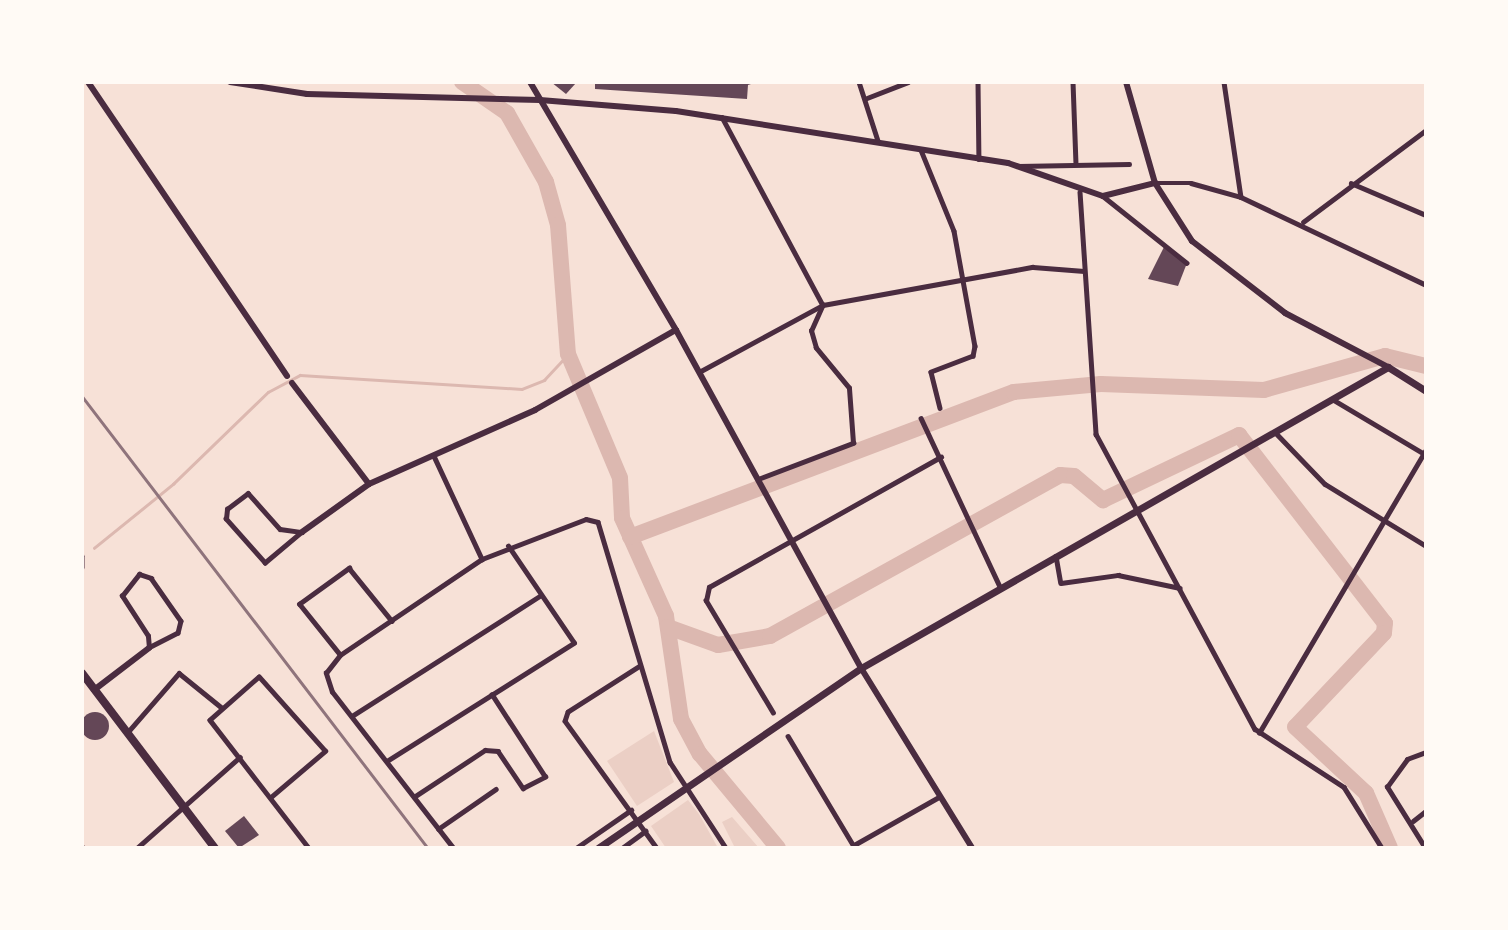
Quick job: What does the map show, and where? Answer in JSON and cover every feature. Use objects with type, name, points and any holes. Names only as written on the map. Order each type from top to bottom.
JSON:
[{"type":"main road","points":[[598,848],[861,668],[1332,399],[1384,365],[1426,391]]},
{"type":"main road","points":[[82,673],[215,848]]},
{"type":"street","points":[[88,82],[287,376],[369,484]]},
{"type":"street","points":[[230,82],[307,94],[540,100],[722,116],[1018,166],[1076,162],[1129,164]]},
{"type":"street","points":[[530,82],[676,330],[761,491],[861,668],[972,848]]},
{"type":"street","points":[[859,82],[867,98],[878,141]]},
{"type":"street","points":[[867,98],[908,82]]},
{"type":"street","points":[[978,82],[979,160]]},
{"type":"street","points":[[1073,82],[1076,162]]},
{"type":"street","points":[[1126,82],[1155,183],[1192,241],[1234,277],[1384,365]]},
{"type":"street","points":[[1224,82],[1241,197]]},
{"type":"street","points":[[722,116],[822,305]]},
{"type":"street","points":[[1303,222],[1351,183],[1426,131]]},
{"type":"street","points":[[921,150],[954,231],[975,346],[973,356],[931,372],[940,408]]},
{"type":"street","points":[[1018,166],[1080,192],[1103,196],[1155,183],[1191,183],[1241,197],[1303,222],[1426,285]]},
{"type":"street","points":[[1351,183],[1426,215]]},
{"type":"street","points":[[1080,192],[1096,434],[1259,733],[1344,787],[1382,848]]},
{"type":"street","points":[[1103,196],[1187,263]]},
{"type":"street","points":[[699,372],[822,305],[1033,267],[1084,271]]},
{"type":"street","points":[[755,480],[853,443],[849,388],[816,348],[811,331],[822,305]]},
{"type":"street","points":[[302,531],[291,535],[280,529],[248,493],[227,509],[226,519],[265,563],[302,531],[369,484],[563,395],[676,330]]},
{"type":"street","points":[[1259,733],[1352,568],[1424,451],[1332,399]]},
{"type":"street","points":[[921,418],[1000,587]]},
{"type":"street","points":[[1275,432],[1325,484],[1426,546]]},
{"type":"street","points":[[434,456],[481,559]]},
{"type":"street","points":[[773,713],[706,601],[709,587],[941,457]]},
{"type":"street","points":[[453,848],[324,680],[340,655],[481,559],[508,546],[586,519],[598,522],[670,762],[688,785],[726,848]]},
{"type":"street","points":[[387,761],[574,643],[508,546]]},
{"type":"street","points":[[1056,555],[1061,583],[1118,575],[1180,588]]},
{"type":"street","points":[[82,556],[82,567]]},
{"type":"street","points":[[340,655],[299,604],[349,568],[392,621]]},
{"type":"street","points":[[94,690],[149,648],[178,633],[181,621],[151,578],[139,574],[122,596],[148,636],[149,648]]},
{"type":"street","points":[[352,716],[541,595]]},
{"type":"street","points":[[640,666],[565,717],[657,848]]},
{"type":"street","points":[[127,733],[179,673],[221,707]]},
{"type":"street","points":[[271,797],[325,751],[259,677],[221,707],[210,720],[309,848]]},
{"type":"street","points":[[414,797],[485,750],[498,751],[523,788],[545,777],[492,695]]},
{"type":"street","points":[[788,736],[854,846],[939,797]]},
{"type":"street","points":[[1425,848],[1413,821],[1388,780],[1407,759],[1426,752]]},
{"type":"street","points":[[137,848],[240,757]]},
{"type":"street","points":[[438,829],[496,789]]},
{"type":"street","points":[[576,848],[631,810]]},
{"type":"street","points":[[1413,821],[1426,811]]},
{"type":"street","points":[[622,848],[645,831]]},
{"type":"shaded area","points":[[654,731],[674,782],[637,806],[607,761]]},
{"type":"shaded area","points":[[688,800],[718,848],[666,848],[651,826]]},
{"type":"shaded area","points":[[732,817],[759,848],[735,848],[722,822]]},
{"type":"building","points":[[551,82],[575,82],[576,83],[566,94]]},
{"type":"building","points":[[595,82],[757,82],[748,85],[747,99],[595,89]]},
{"type":"building","points":[[1164,247],[1187,263],[1178,286],[1148,279]]},
{"type":"building","points":[[95,712],[105,716],[109,726],[105,736],[95,740],[85,736],[81,726],[85,716]]},
{"type":"building","points":[[244,816],[259,835],[239,848],[225,831]]},
{"type":"waterway","points":[[462,82],[507,113],[546,182],[558,225],[568,354],[620,478],[622,518],[666,616],[681,719],[700,754],[778,848]]},
{"type":"waterway","points":[[94,548],[173,484],[268,392],[300,375],[522,389],[544,380],[568,354]]},
{"type":"waterway","points":[[630,537],[1014,392],[1101,384],[1264,390],[1385,356],[1426,366]]},
{"type":"waterway","points":[[668,627],[718,645],[770,636],[1060,475],[1074,476],[1103,500],[1239,435],[1385,623],[1384,633],[1295,727],[1366,793],[1390,848]]},
{"type":"railway","points":[[82,396],[428,848]]}]
